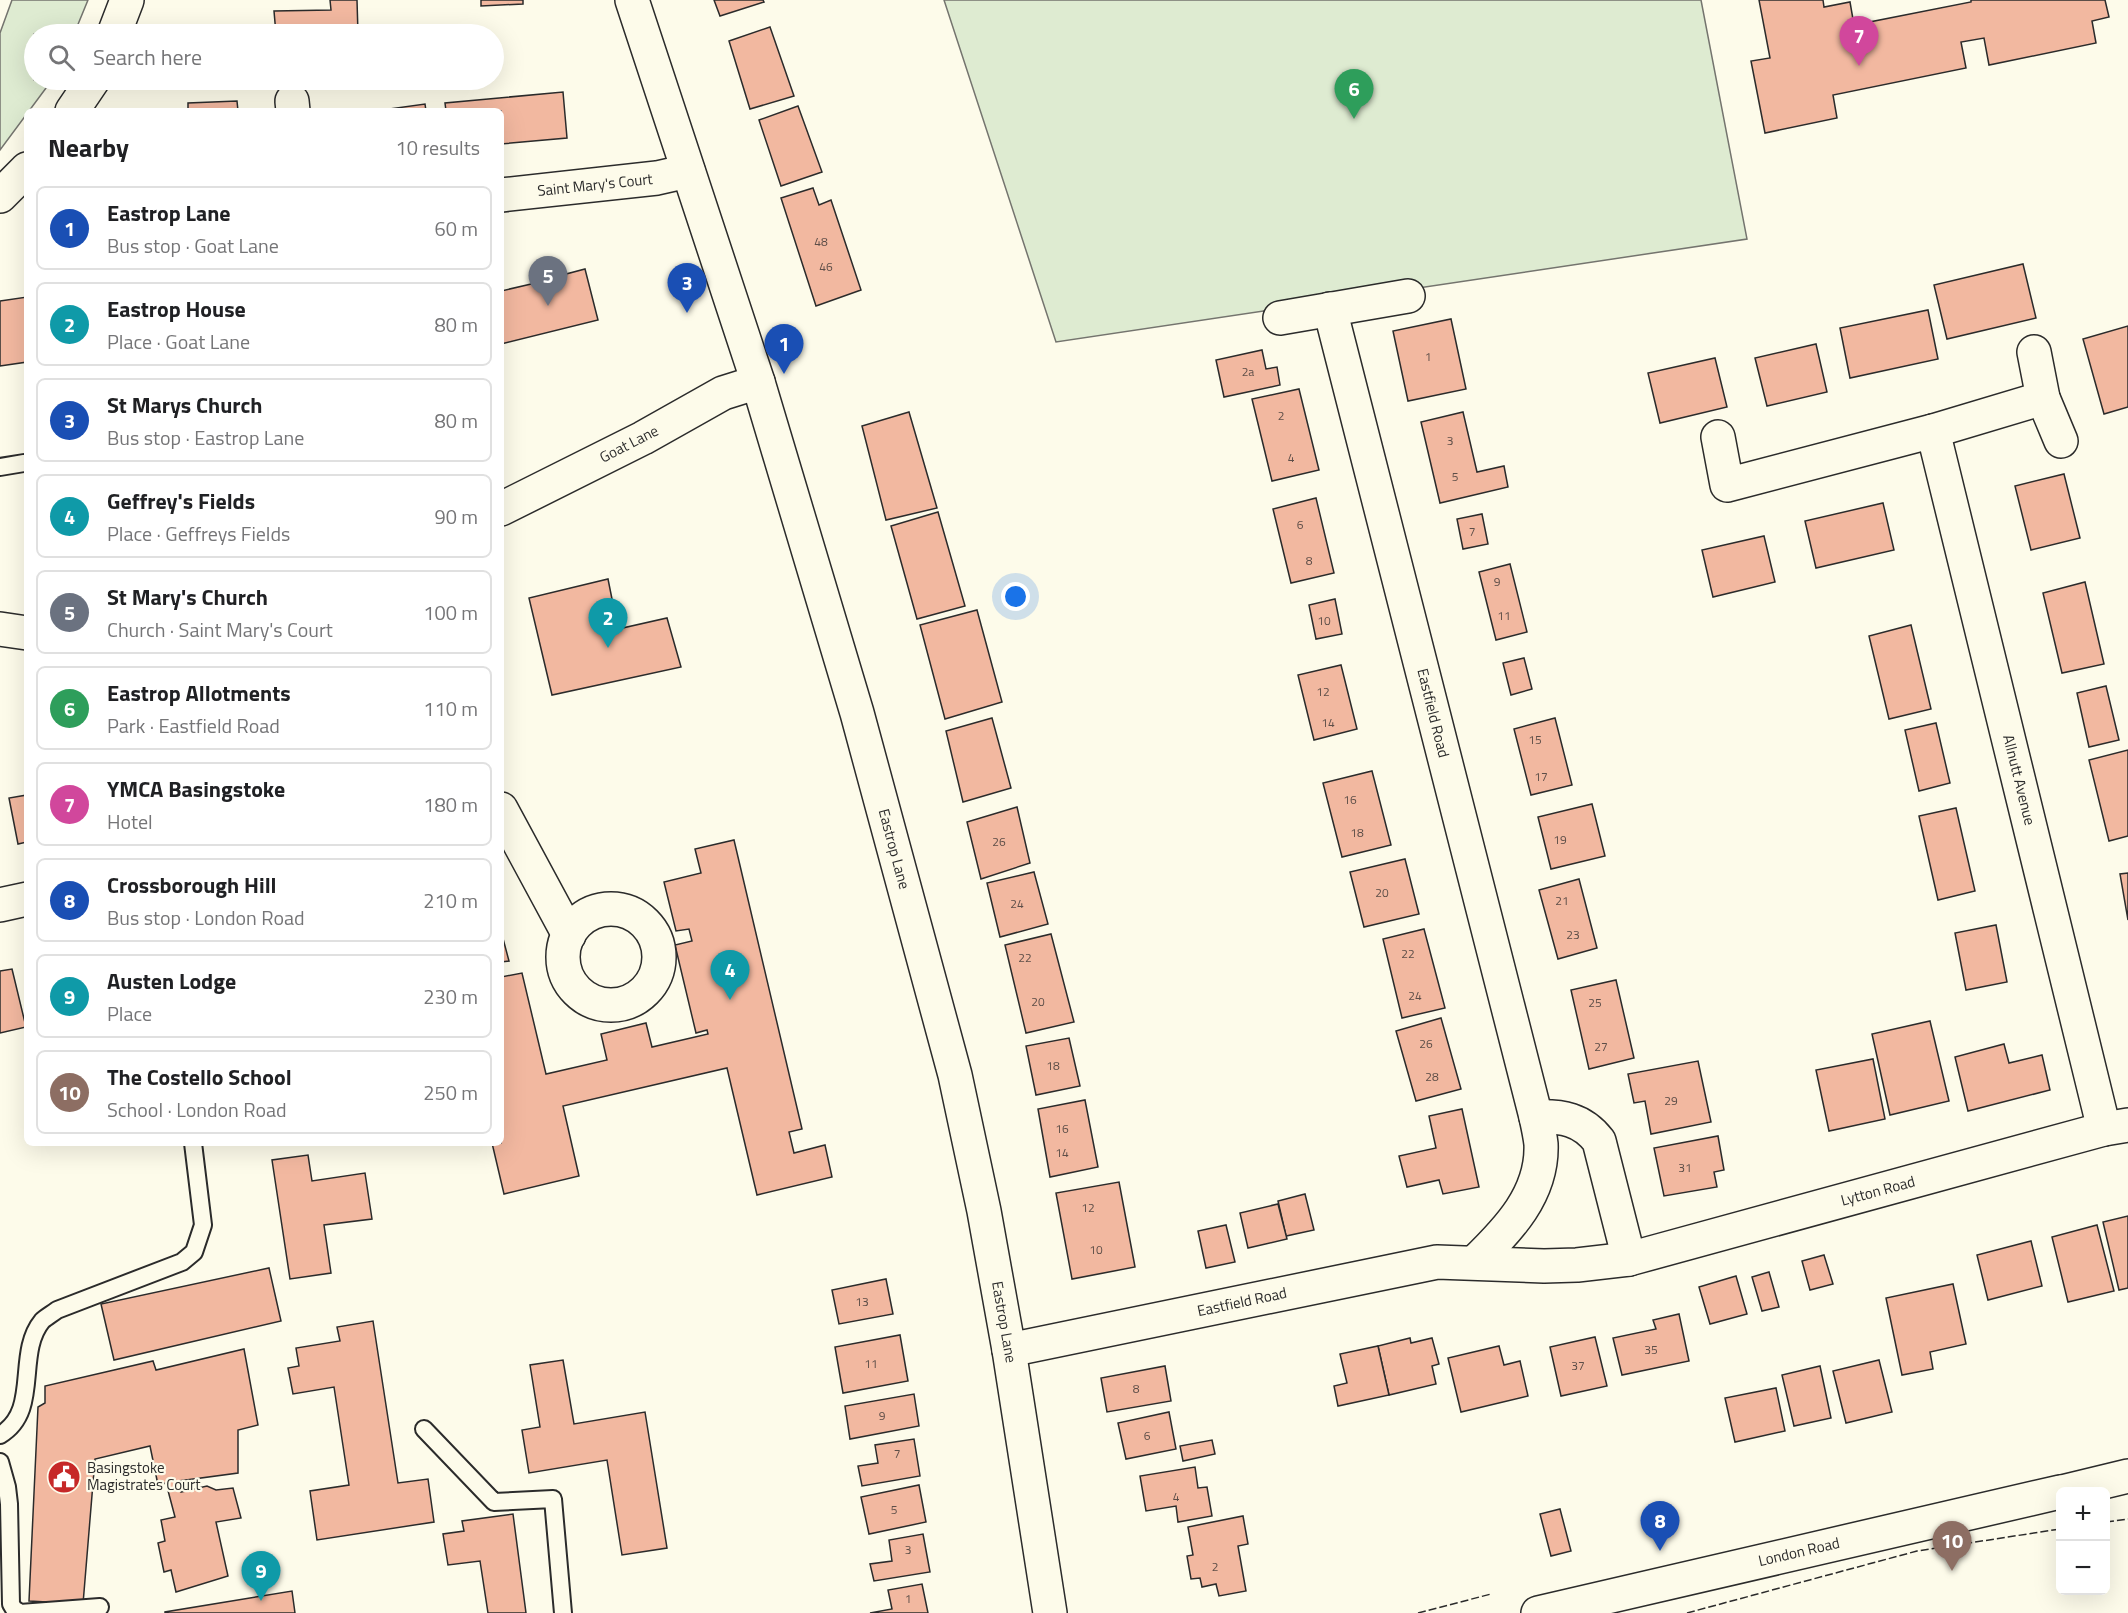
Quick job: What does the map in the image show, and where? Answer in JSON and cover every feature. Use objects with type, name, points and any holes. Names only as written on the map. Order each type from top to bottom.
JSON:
[{"type":"street","points":[[118,24],[127,0]]},
{"type":"street","name":"Eastrop Lane","points":[[632,0],[758,382],[857,713],[955,1075],[984,1211],[1009,1350],[1050,1613]]},
{"type":"street","points":[[74,108],[86,90]]},
{"type":"street","name":"Saint Mary's Court","points":[[504,195],[657,178],[688,171]]},
{"type":"street","points":[[0,196],[24,172]]},
{"type":"street","points":[[1280,318],[1408,296]]},
{"type":"street","name":"Eastfield Road","points":[[1330,309],[1541,1144],[1534,1186],[1511,1226],[1475,1262]]},
{"type":"street","points":[[2034,352],[2043,398],[2061,441]]},
{"type":"street","name":"Goat Lane","points":[[504,508],[643,438],[723,393],[758,382]]},
{"type":"street","points":[[1718,437],[1727,484],[1933,431],[2043,398]]},
{"type":"street","name":"Allnutt Avenue","points":[[1933,431],[2116,1127]]},
{"type":"street","points":[[0,629],[24,633]]},
{"type":"street","points":[[504,815],[569,935]]},
{"type":"street","points":[[0,905],[24,900]]},
{"type":"street","points":[[1536,1117],[1557,1116],[1568,1119],[1582,1126],[1599,1141],[1629,1259]]},
{"type":"street","name":"Lytton Road","points":[[1629,1259],[2116,1127]]},
{"type":"street","name":"Eastfield Road","points":[[1009,1350],[1437,1262],[1544,1266],[1629,1259]]},
{"type":"street","name":"London Road","points":[[2082,1487],[2128,1476]]},
{"type":"street","name":"London Road","points":[[1539,1613],[2056,1493]]},
{"type":"lane","points":[[0,467],[24,463]]},
{"type":"lane","points":[[0,1435],[11,1429],[23,1407],[32,1342],[36,1330],[44,1320],[57,1310],[182,1262],[194,1252],[203,1225],[193,1146]]},
{"type":"lane","points":[[424,1429],[494,1502],[553,1499],[563,1613]]},
{"type":"lane","points":[[0,1462],[9,1503],[11,1604],[14,1609],[20,1613],[100,1607]]},
{"type":"green space","points":[[12,0],[88,0],[78,24],[24,24],[24,90],[45,90],[31,108],[24,108],[24,118],[0,150],[0,33]]},
{"type":"green space","points":[[944,0],[1701,0],[1747,239],[1056,342]]},
{"type":"building","points":[[330,0],[357,0],[358,24],[275,24],[274,11],[331,10]]},
{"type":"building","points":[[481,0],[523,0],[523,4],[481,6]]},
{"type":"building","points":[[714,0],[763,0],[764,2],[720,16]]},
{"type":"building","points":[[1759,0],[1823,0],[1824,7],[1850,2],[1854,25],[1971,2],[1971,0],[2105,0],[2109,17],[2092,21],[2096,43],[1989,65],[1984,38],[1961,42],[1966,68],[1833,95],[1837,118],[1765,133],[1751,61],[1770,58]]},
{"type":"building","points":[[770,27],[794,96],[750,109],[729,41]]},
{"type":"building","points":[[563,92],[567,138],[504,144],[504,108],[446,108],[445,103]]},
{"type":"building","points":[[237,101],[238,108],[188,108],[188,103]]},
{"type":"building","points":[[425,104],[426,108],[396,108]]},
{"type":"building","points":[[798,106],[822,172],[781,186],[759,120]]},
{"type":"building","points":[[813,188],[819,205],[831,200],[861,290],[816,306],[781,198]]},
{"type":"building","points":[[2023,264],[2036,318],[1947,339],[1934,285]]},
{"type":"building","points":[[564,267],[566,274],[585,269],[598,320],[504,343],[504,290],[540,282],[538,273]]},
{"type":"building","points":[[24,297],[24,362],[0,366],[0,301]]},
{"type":"building","points":[[1928,310],[1938,359],[1850,378],[1840,328]]},
{"type":"building","points":[[1451,319],[1466,389],[1408,401],[1393,331]]},
{"type":"building","points":[[2128,326],[2128,407],[2104,414],[2083,339]]},
{"type":"building","points":[[1816,344],[1827,392],[1767,406],[1755,358]]},
{"type":"building","points":[[1262,350],[1266,369],[1277,367],[1280,385],[1224,397],[1216,360]]},
{"type":"building","points":[[1715,358],[1727,407],[1660,423],[1648,373]]},
{"type":"building","points":[[1299,389],[1319,470],[1272,481],[1252,399]]},
{"type":"building","points":[[909,412],[937,508],[886,520],[862,426]]},
{"type":"building","points":[[1463,412],[1477,472],[1504,466],[1508,487],[1440,503],[1421,422]]},
{"type":"building","points":[[2064,474],[2080,538],[2031,550],[2015,486]]},
{"type":"building","points":[[1316,498],[1334,573],[1291,583],[1273,509]]},
{"type":"building","points":[[1883,503],[1894,550],[1816,568],[1805,521]]},
{"type":"building","points":[[938,512],[965,606],[917,619],[891,526]]},
{"type":"building","points":[[1482,514],[1488,544],[1463,549],[1457,519]]},
{"type":"building","points":[[1764,536],[1775,582],[1713,597],[1702,550]]},
{"type":"building","points":[[1510,564],[1527,632],[1496,640],[1479,572]]},
{"type":"building","points":[[608,579],[618,629],[667,618],[681,667],[552,695],[529,598]]},
{"type":"building","points":[[2085,582],[2104,664],[2062,673],[2043,593]]},
{"type":"building","points":[[1335,599],[1342,634],[1316,639],[1309,605]]},
{"type":"building","points":[[977,610],[1002,702],[945,719],[920,625]]},
{"type":"building","points":[[1911,625],[1931,709],[1889,719],[1869,636]]},
{"type":"building","points":[[1524,658],[1532,689],[1511,695],[1503,663]]},
{"type":"building","points":[[1341,665],[1357,729],[1314,740],[1298,675]]},
{"type":"building","points":[[2106,686],[2119,740],[2089,747],[2077,693]]},
{"type":"building","points":[[992,718],[1011,788],[963,802],[946,731]]},
{"type":"building","points":[[1555,718],[1572,785],[1531,795],[1514,729]]},
{"type":"building","points":[[1936,723],[1950,783],[1919,791],[1905,730]]},
{"type":"building","points":[[2128,750],[2128,836],[2109,841],[2089,760]]},
{"type":"building","points":[[1372,771],[1391,845],[1342,857],[1323,783]]},
{"type":"building","points":[[24,796],[24,843],[18,844],[9,798]]},
{"type":"building","points":[[1592,804],[1605,856],[1551,869],[1538,817]]},
{"type":"building","points":[[1017,807],[1030,863],[981,879],[967,822]]},
{"type":"building","points":[[1956,808],[1975,891],[1938,900],[1919,816]]},
{"type":"building","points":[[734,840],[802,1129],[789,1132],[794,1153],[825,1145],[832,1177],[757,1195],[727,1068],[563,1106],[579,1176],[504,1194],[493,1146],[504,1146],[504,976],[522,973],[546,1074],[607,1060],[601,1034],[646,1023],[652,1047],[708,1034],[707,1030],[696,1033],[675,945],[692,941],[689,929],[676,931],[664,882],[701,873],[695,849]]},
{"type":"building","points":[[1405,859],[1419,914],[1364,927],[1350,872]]},
{"type":"building","points":[[1034,872],[1048,924],[1000,937],[987,883]]},
{"type":"building","points":[[2128,873],[2128,920],[2120,874]]},
{"type":"building","points":[[1579,879],[1597,948],[1558,959],[1539,890]]},
{"type":"building","points":[[1996,925],[2007,982],[1966,990],[1955,933]]},
{"type":"building","points":[[1424,929],[1445,1008],[1402,1018],[1383,939]]},
{"type":"building","points":[[1051,934],[1074,1022],[1026,1033],[1005,945]]},
{"type":"building","points":[[504,942],[509,961],[504,962]]},
{"type":"building","points":[[12,969],[24,1027],[0,1033],[0,971]]},
{"type":"building","points":[[1616,980],[1634,1058],[1589,1069],[1571,990]]},
{"type":"building","points":[[1441,1018],[1461,1089],[1416,1101],[1396,1031]]},
{"type":"building","points":[[1930,1021],[1949,1101],[1890,1115],[1872,1034]]},
{"type":"building","points":[[1069,1038],[1080,1086],[1036,1095],[1026,1046]]},
{"type":"building","points":[[2004,1044],[2009,1063],[2042,1055],[2050,1090],[1968,1111],[1955,1057]]},
{"type":"building","points":[[1873,1059],[1885,1119],[1829,1131],[1816,1070]]},
{"type":"building","points":[[1698,1061],[1711,1122],[1651,1134],[1645,1101],[1634,1103],[1628,1074]]},
{"type":"building","points":[[1085,1100],[1098,1167],[1050,1177],[1038,1109]]},
{"type":"building","points":[[1462,1109],[1479,1187],[1443,1194],[1439,1180],[1407,1187],[1399,1156],[1436,1148],[1429,1116]]},
{"type":"building","points":[[1718,1136],[1724,1170],[1714,1172],[1717,1187],[1664,1196],[1654,1148]]},
{"type":"building","points":[[308,1155],[312,1181],[365,1173],[372,1219],[324,1225],[331,1273],[290,1279],[272,1160]]},
{"type":"building","points":[[1119,1182],[1135,1267],[1072,1279],[1056,1193]]},
{"type":"building","points":[[1305,1194],[1314,1230],[1286,1236],[1278,1201]]},
{"type":"building","points":[[1278,1204],[1287,1239],[1248,1248],[1240,1213]]},
{"type":"building","points":[[2128,1216],[2128,1288],[2119,1290],[2103,1222]]},
{"type":"building","points":[[1226,1225],[1235,1262],[1206,1268],[1198,1231]]},
{"type":"building","points":[[2097,1225],[2114,1291],[2068,1302],[2052,1237]]},
{"type":"building","points":[[2031,1241],[2042,1286],[1988,1300],[1977,1255]]},
{"type":"building","points":[[1824,1255],[1833,1284],[1810,1290],[1802,1261]]},
{"type":"building","points":[[269,1268],[281,1321],[114,1360],[101,1304]]},
{"type":"building","points":[[1769,1272],[1779,1307],[1762,1311],[1752,1277]]},
{"type":"building","points":[[1736,1276],[1747,1314],[1710,1324],[1699,1287]]},
{"type":"building","points":[[886,1279],[893,1314],[839,1324],[832,1290]]},
{"type":"building","points":[[1953,1284],[1966,1344],[1930,1352],[1933,1369],[1902,1375],[1886,1298]]},
{"type":"building","points":[[1679,1314],[1689,1361],[1622,1375],[1613,1338],[1656,1329],[1653,1320]]},
{"type":"building","points":[[373,1321],[398,1483],[428,1479],[434,1522],[317,1540],[310,1491],[349,1485],[334,1387],[293,1394],[288,1368],[299,1366],[296,1348],[340,1341],[337,1327]]},
{"type":"building","points":[[900,1335],[908,1381],[843,1393],[835,1347]]},
{"type":"building","points":[[1595,1337],[1607,1386],[1561,1396],[1550,1347]]},
{"type":"building","points":[[1410,1338],[1411,1343],[1432,1338],[1439,1364],[1432,1366],[1436,1384],[1389,1395],[1378,1346]]},
{"type":"building","points":[[1378,1346],[1389,1395],[1338,1406],[1334,1386],[1347,1383],[1340,1354]]},
{"type":"building","points":[[1499,1346],[1504,1365],[1520,1361],[1528,1396],[1461,1412],[1448,1358]]},
{"type":"building","name":"Basingstoke Magistrates Court","points":[[244,1349],[258,1425],[238,1430],[238,1473],[179,1481],[181,1492],[207,1486],[216,1490],[233,1488],[241,1518],[216,1522],[228,1576],[176,1592],[171,1570],[164,1572],[158,1543],[165,1541],[161,1520],[175,1517],[166,1483],[158,1485],[150,1446],[95,1459],[83,1604],[29,1601],[38,1407],[45,1403],[45,1386],[153,1361],[156,1370]]},
{"type":"building","points":[[563,1360],[574,1424],[645,1412],[667,1548],[622,1555],[607,1460],[529,1473],[522,1430],[540,1427],[530,1365]]},
{"type":"building","points":[[1879,1360],[1892,1412],[1846,1423],[1833,1371]]},
{"type":"building","points":[[1165,1366],[1171,1401],[1107,1412],[1101,1378]]},
{"type":"building","points":[[1820,1366],[1831,1418],[1794,1426],[1782,1375]]},
{"type":"building","points":[[1776,1388],[1785,1431],[1735,1442],[1725,1398]]},
{"type":"building","points":[[914,1394],[919,1426],[850,1439],[845,1406]]},
{"type":"building","points":[[1169,1412],[1176,1449],[1126,1459],[1118,1423]]},
{"type":"building","points":[[914,1439],[920,1476],[862,1486],[858,1466],[878,1463],[875,1445]]},
{"type":"building","points":[[1212,1440],[1215,1454],[1183,1461],[1180,1446]]},
{"type":"building","points":[[1195,1467],[1198,1488],[1207,1487],[1212,1516],[1178,1522],[1176,1506],[1146,1511],[1140,1476]]},
{"type":"building","points":[[919,1485],[926,1522],[869,1534],[861,1497]]},
{"type":"building","points":[[1560,1509],[1571,1551],[1551,1556],[1540,1514]]},
{"type":"building","points":[[513,1514],[526,1613],[488,1613],[480,1561],[448,1565],[443,1534],[464,1531],[462,1521]]},
{"type":"building","points":[[1243,1516],[1248,1544],[1238,1546],[1246,1591],[1219,1596],[1216,1584],[1202,1587],[1200,1578],[1191,1579],[1187,1556],[1193,1555],[1188,1527]]},
{"type":"building","points":[[923,1534],[930,1572],[874,1581],[870,1564],[892,1561],[889,1540]]},
{"type":"building","points":[[922,1584],[928,1613],[870,1613],[892,1609],[888,1590]]},
{"type":"building","points":[[292,1591],[295,1613],[165,1613],[165,1612]]},
{"type":"fence","points":[[2110,1521],[2128,1519]]},
{"type":"fence","points":[[1687,1613],[1917,1551],[2056,1530]]},
{"type":"fence","points":[[1418,1613],[1491,1594]]},
{"type":"place","name":"YMCA Basingstoke","points":[[1859,66]]},
{"type":"place","name":"Eastrop Allotments","points":[[1354,119]]},
{"type":"place","name":"St Mary's Church","points":[[548,306]]},
{"type":"place","name":"St Marys Church","points":[[687,313]]},
{"type":"place","name":"Eastrop Lane","points":[[784,374]]},
{"type":"place","name":"Eastrop House","points":[[608,648]]},
{"type":"place","name":"Geffrey's Fields","points":[[730,1000]]},
{"type":"place","name":"Basingstoke Magistrates Court","points":[[64,1477]]},
{"type":"place","name":"Crossborough Hill","points":[[1660,1551]]},
{"type":"place","name":"The Costello School","points":[[1952,1571]]},
{"type":"place","name":"Austen Lodge","points":[[261,1601]]}]
